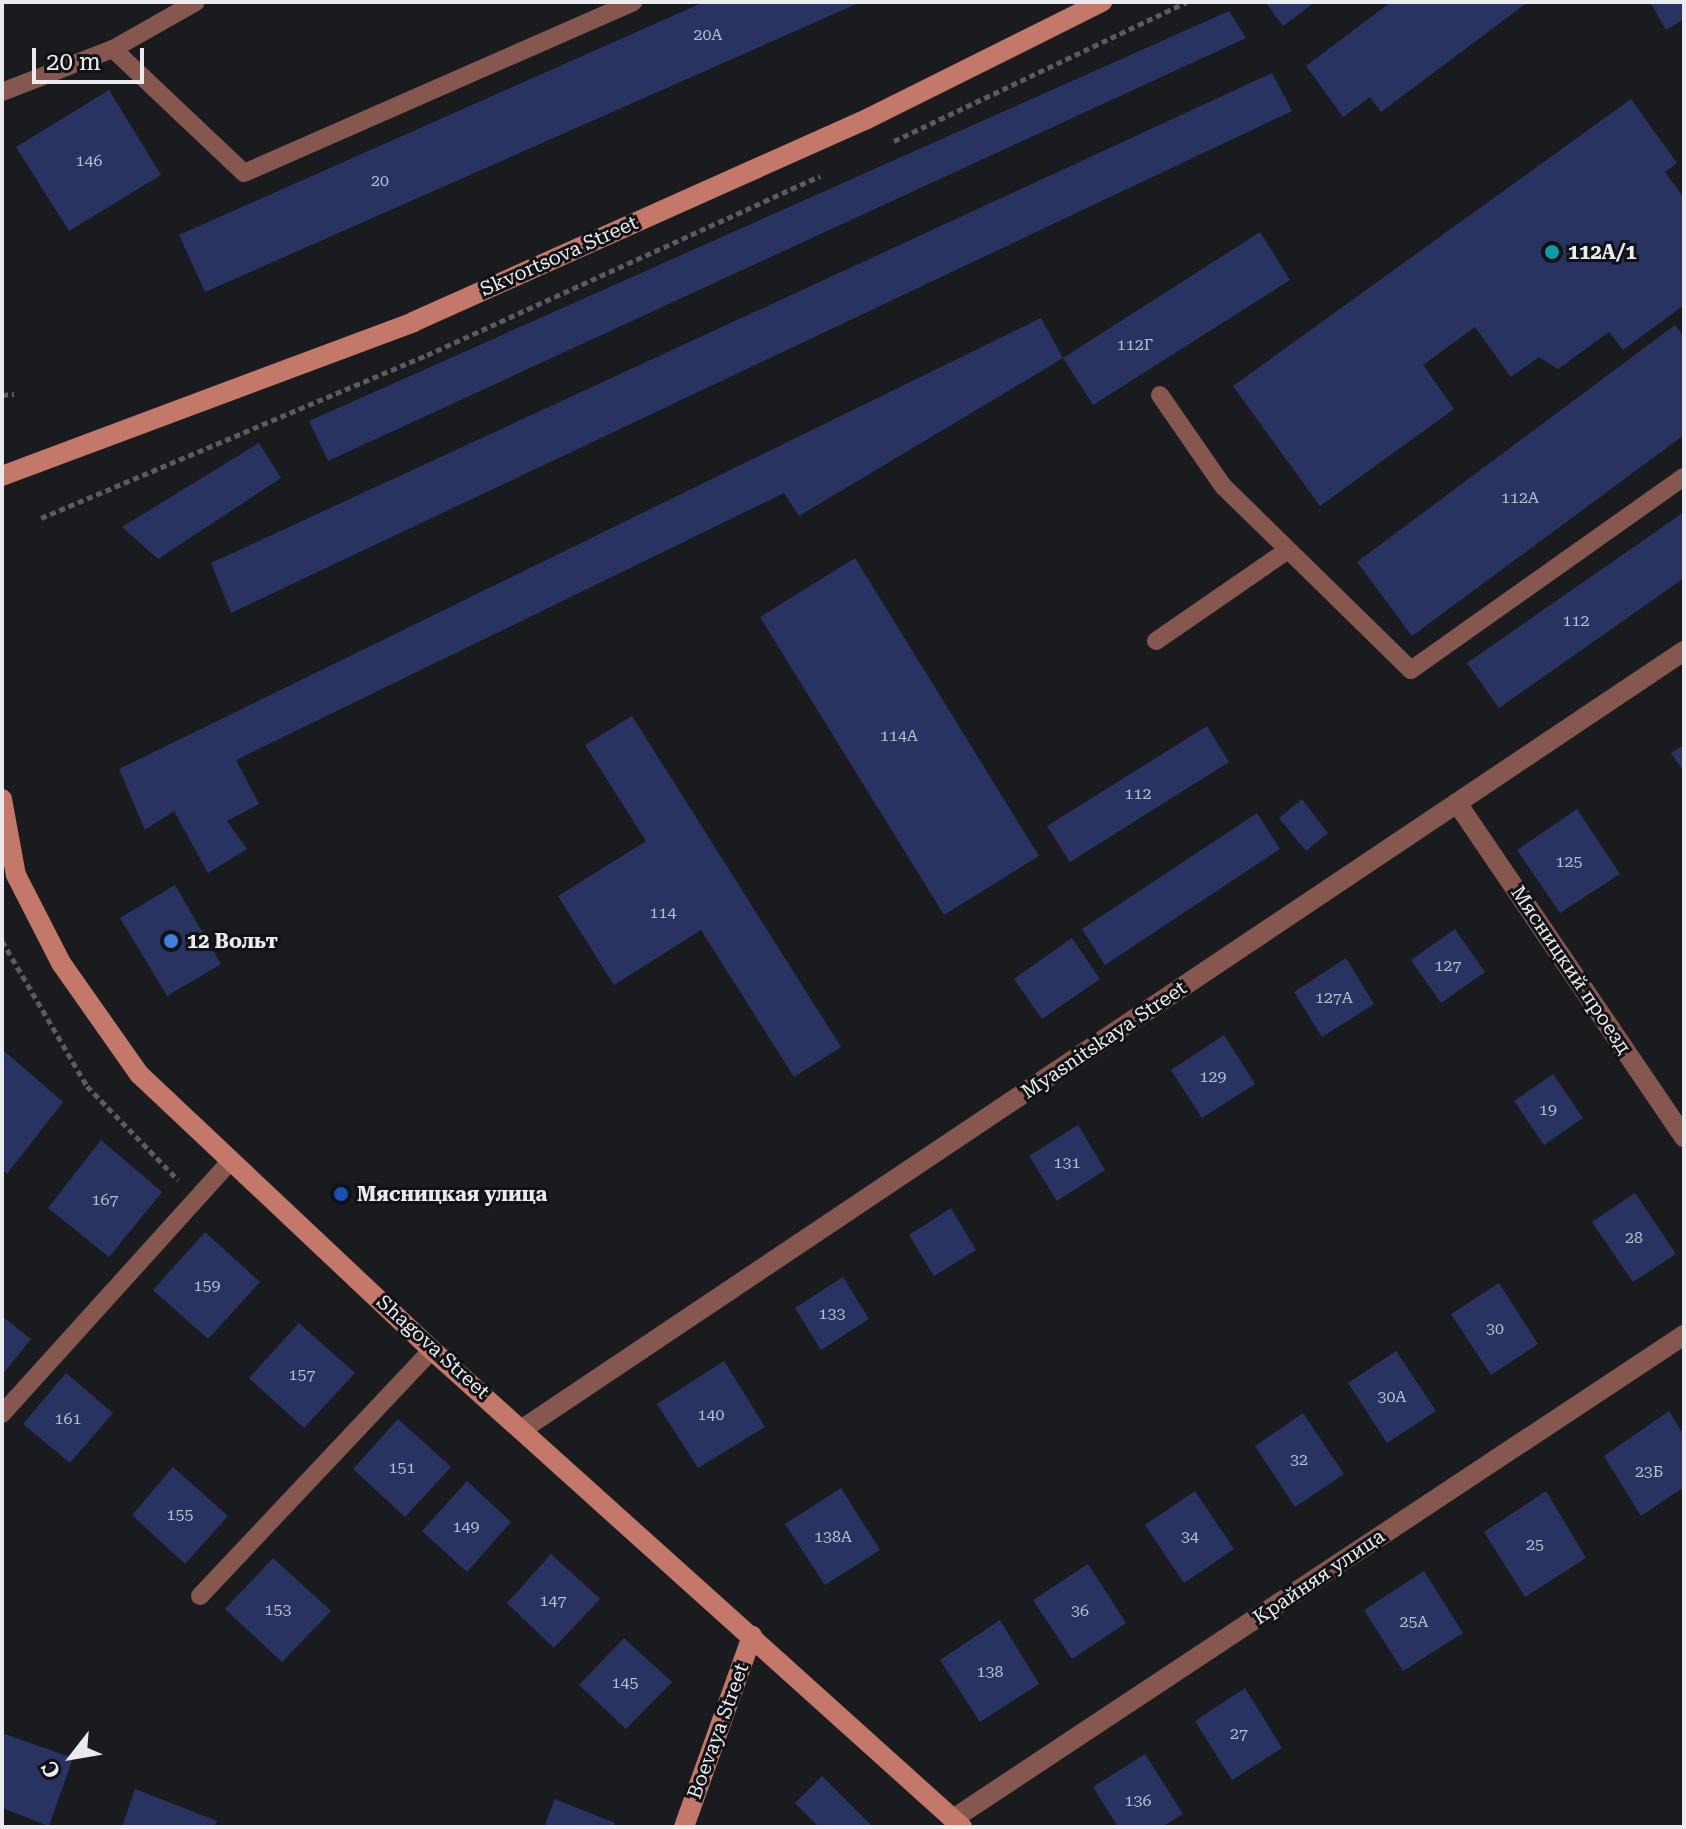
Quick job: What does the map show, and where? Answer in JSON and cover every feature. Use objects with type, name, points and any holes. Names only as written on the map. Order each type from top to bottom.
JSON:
[{"type":"main road","name":"Skvortsova Street","points":[[2,476],[413,322],[867,119],[1102,2]]},
{"type":"main road","name":"Shagova Street","points":[[2,799],[16,875],[61,963],[139,1074],[229,1163],[308,1229],[432,1350],[524,1428],[958,1823]]},
{"type":"main road","name":"Boevaya Street","points":[[684,1827],[752,1636]]},
{"type":"street","name":"Myasnitskaya Street","points":[[524,1428],[1684,651]]},
{"type":"street","name":"Мясницкий проезд","points":[[1457,803],[1684,1137]]},
{"type":"street","name":"Крайняя улица","points":[[958,1823],[1684,1335]]},
{"type":"lane","points":[[2,92],[113,49],[196,2]]},
{"type":"lane","points":[[113,49],[244,173],[633,2]]},
{"type":"lane","points":[[1160,395],[1223,486],[1411,670],[1684,477]]},
{"type":"lane","points":[[1156,641],[1288,550]]},
{"type":"lane","points":[[2,1414],[229,1163]]},
{"type":"lane","points":[[200,1596],[432,1350]]},
{"type":"path","points":[[2,395],[14,394]]},
{"type":"path","points":[[2,941],[87,1086],[198,1198]]},
{"type":"building","points":[[704,2],[861,2],[205,292],[179,235]]},
{"type":"building","points":[[1265,2],[1315,2],[1283,26]]},
{"type":"building","points":[[1391,2],[1528,2],[1381,112],[1370,97],[1343,117],[1306,66]]},
{"type":"building","points":[[1650,2],[1684,2],[1684,19],[1666,30]]},
{"type":"building","points":[[1229,11],[1246,38],[328,461],[309,421]]},
{"type":"building","points":[[1272,73],[1292,111],[231,613],[211,563]]},
{"type":"building","points":[[109,90],[161,175],[69,231],[16,147]]},
{"type":"building","name":"112А/1","points":[[1631,99],[1677,163],[1665,172],[1684,198],[1684,305],[1623,350],[1609,332],[1558,369],[1539,357],[1511,377],[1475,327],[1423,365],[1454,409],[1320,506],[1233,386]]},
{"type":"building","points":[[1260,232],[1290,280],[1093,405],[1063,358]]},
{"type":"building","points":[[1041,318],[1063,358],[799,516],[784,493],[236,760],[259,804],[227,821],[247,849],[208,873],[174,811],[145,830],[119,769]]},
{"type":"building","points":[[1675,325],[1684,337],[1684,435],[1412,636],[1357,562]]},
{"type":"building","points":[[259,443],[281,478],[158,559],[122,527]]},
{"type":"building","points":[[1684,512],[1684,578],[1499,708],[1467,663]]},
{"type":"building","points":[[855,558],[1039,856],[944,915],[760,617]]},
{"type":"building","points":[[632,716],[841,1047],[794,1077],[701,930],[614,985],[558,896],[646,841],[585,745]]},
{"type":"building","points":[[1207,726],[1229,762],[1070,862],[1047,826]]},
{"type":"building","points":[[1684,745],[1684,772],[1671,753]]},
{"type":"building","points":[[1302,799],[1328,833],[1306,851],[1279,818]]},
{"type":"building","points":[[1577,809],[1620,874],[1560,913],[1517,850]]},
{"type":"building","points":[[1257,813],[1280,849],[1105,965],[1082,929]]},
{"type":"building","name":"12 Вольт","points":[[175,885],[221,964],[167,996],[120,918]]},
{"type":"building","points":[[1455,929],[1485,972],[1441,1003],[1411,960]]},
{"type":"building","points":[[1072,938],[1100,979],[1042,1019],[1014,979]]},
{"type":"building","points":[[1346,958],[1374,1004],[1322,1037],[1294,992]]},
{"type":"building","points":[[1224,1035],[1255,1084],[1202,1118],[1171,1070]]},
{"type":"building","points":[[2,1049],[63,1102],[7,1174],[2,1170]]},
{"type":"building","points":[[1553,1074],[1583,1118],[1544,1145],[1514,1101]]},
{"type":"building","points":[[1078,1125],[1105,1170],[1057,1201],[1029,1156]]},
{"type":"building","points":[[101,1140],[162,1192],[109,1257],[48,1208]]},
{"type":"building","points":[[1635,1193],[1676,1254],[1633,1282],[1592,1222]]},
{"type":"building","points":[[951,1208],[976,1250],[934,1276],[909,1235]]},
{"type":"building","points":[[205,1232],[260,1282],[208,1339],[153,1290]]},
{"type":"building","points":[[843,1277],[869,1319],[821,1350],[795,1308]]},
{"type":"building","points":[[1499,1283],[1538,1344],[1491,1375],[1451,1314]]},
{"type":"building","points":[[2,1316],[31,1339],[2,1375]]},
{"type":"building","points":[[299,1323],[355,1373],[304,1428],[249,1378]]},
{"type":"building","points":[[1396,1351],[1436,1411],[1387,1443],[1348,1383]]},
{"type":"building","points":[[724,1361],[765,1427],[698,1468],[657,1404]]},
{"type":"building","points":[[66,1373],[113,1413],[70,1463],[23,1424]]},
{"type":"building","points":[[1669,1411],[1684,1436],[1684,1487],[1641,1516],[1604,1456]]},
{"type":"building","points":[[1303,1413],[1344,1474],[1295,1507],[1255,1446]]},
{"type":"building","points":[[398,1419],[451,1467],[405,1517],[353,1469]]},
{"type":"building","points":[[173,1467],[228,1516],[185,1564],[132,1515]]},
{"type":"building","points":[[467,1481],[511,1522],[467,1572],[422,1531]]},
{"type":"building","points":[[841,1488],[880,1550],[825,1585],[785,1524]]},
{"type":"building","points":[[1195,1491],[1234,1549],[1184,1583],[1145,1525]]},
{"type":"building","points":[[1546,1491],[1586,1558],[1525,1597],[1484,1532]]},
{"type":"building","points":[[551,1554],[600,1599],[554,1648],[507,1603]]},
{"type":"building","points":[[273,1558],[331,1611],[282,1662],[225,1609]]},
{"type":"building","points":[[1088,1564],[1126,1623],[1072,1659],[1033,1600]]},
{"type":"building","points":[[1424,1571],[1463,1633],[1403,1671],[1364,1610]]},
{"type":"building","points":[[1000,1620],[1039,1684],[980,1722],[940,1660]]},
{"type":"building","points":[[624,1638],[672,1682],[626,1729],[579,1685]]},
{"type":"building","points":[[1245,1688],[1282,1748],[1232,1780],[1195,1721]]},
{"type":"building","points":[[2,1733],[73,1758],[49,1826],[2,1808]]},
{"type":"building","points":[[1145,1754],[1183,1814],[1162,1827],[1118,1827],[1093,1787]]},
{"type":"building","points":[[822,1776],[873,1827],[819,1827],[795,1803]]},
{"type":"building","points":[[135,1789],[217,1821],[214,1827],[122,1827]]},
{"type":"building","points":[[555,1799],[615,1823],[613,1827],[544,1827]]},
{"type":"place","name":"112А/1","points":[[1552,252]]},
{"type":"place","name":"12 Вольт","points":[[171,941]]},
{"type":"place","name":"Мясницкая улица","points":[[341,1194]]}]
